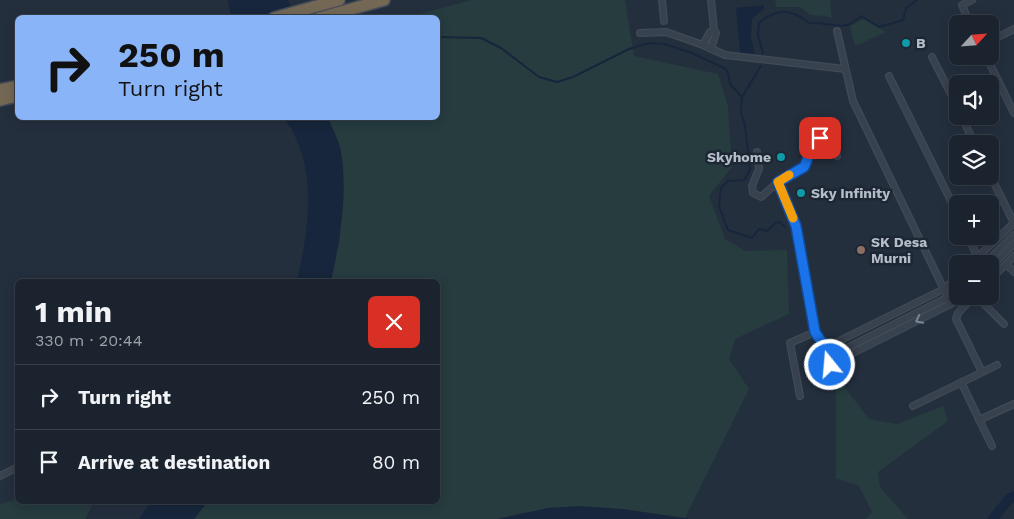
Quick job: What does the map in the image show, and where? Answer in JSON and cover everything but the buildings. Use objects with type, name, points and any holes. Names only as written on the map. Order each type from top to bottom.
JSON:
[{"type":"highway","points":[[324,12],[339,0]]},
{"type":"highway","points":[[299,15],[384,0]]},
{"type":"highway","points":[[0,90],[15,87]]},
{"type":"highway","points":[[0,100],[15,97]]},
{"type":"street","points":[[662,0],[664,21]]},
{"type":"street","points":[[711,0],[716,34],[711,49]]},
{"type":"street","points":[[966,15],[962,5],[972,0]]},
{"type":"street","points":[[999,36],[1014,29]]},
{"type":"street","points":[[703,45],[710,32],[714,30]]},
{"type":"street","points":[[831,356],[948,297],[853,100],[837,31]]},
{"type":"street","points":[[640,33],[666,32],[725,55],[845,69]]},
{"type":"street","points":[[932,57],[949,90]]},
{"type":"street","points":[[990,65],[1014,113]]},
{"type":"street","points":[[889,76],[949,197]]},
{"type":"street","points":[[757,152],[759,169],[752,186],[753,193],[761,197],[778,182],[804,167],[810,145],[816,139],[820,138],[828,143],[837,156]]},
{"type":"street","points":[[778,182],[796,226],[815,332],[834,361],[949,305]]},
{"type":"street","points":[[979,255],[1014,223],[995,185]]},
{"type":"street","points":[[993,255],[1014,235]]},
{"type":"street","points":[[999,259],[1014,244]]},
{"type":"street","points":[[999,271],[1014,256]]},
{"type":"street","points":[[1006,264],[1014,272]]},
{"type":"street","points":[[827,348],[944,289],[949,284]]},
{"type":"street","points":[[966,305],[958,313],[956,319],[982,372]]},
{"type":"street","points":[[984,305],[1004,324]]},
{"type":"street","points":[[800,396],[790,343],[815,332]]},
{"type":"street","points":[[830,373],[831,356]]},
{"type":"street","points":[[913,406],[997,365]]},
{"type":"street","points":[[961,382],[992,446]]},
{"type":"street","points":[[979,420],[1014,404]]},
{"type":"street","points":[[0,476],[15,468]]},
{"type":"green space","points":[[472,0],[625,0],[634,56],[718,74],[728,106],[732,167],[709,196],[725,239],[745,251],[787,250],[789,314],[735,339],[729,359],[749,389],[685,518],[622,509],[523,513],[498,519],[194,519],[206,504],[440,504],[440,279],[331,279],[340,239],[339,146],[329,120],[440,120],[440,15],[415,15]]},
{"type":"green space","points":[[775,0],[830,0],[832,18],[810,15],[800,7],[776,7]]},
{"type":"green space","points":[[864,19],[886,32],[855,46],[850,26]]},
{"type":"green space","points":[[836,376],[869,419],[897,424],[943,406],[948,421],[878,472],[880,487],[908,519],[866,519],[872,512],[859,486],[836,478]]},
{"type":"green space","points":[[15,500],[15,504],[92,504],[85,519],[0,519],[0,504]]},
{"type":"water","points":[[228,0],[288,0],[295,15],[231,15]]},
{"type":"water","points":[[764,5],[764,9],[752,19],[751,37],[755,54],[740,53],[736,8]]},
{"type":"water","points":[[285,120],[329,120],[340,147],[344,180],[342,214],[331,279],[297,279],[305,240],[308,197],[307,176],[295,137]]},
{"type":"water","points":[[149,504],[206,504],[194,519],[139,519]]},
{"type":"water","points":[[579,506],[622,509],[690,519],[498,519],[548,508]]},
{"type":"waterway","points":[[763,53],[758,36],[759,23],[778,12],[790,12],[809,23],[838,26],[849,24],[861,16],[879,27],[903,20],[906,8],[917,0]]},
{"type":"waterway","points":[[440,37],[481,38],[501,48],[539,77],[557,82],[573,77],[629,49],[649,43],[664,44],[692,53],[724,68],[728,72],[730,84],[742,97],[741,112],[745,126],[750,170],[744,180],[728,181],[721,188],[719,206],[728,230],[752,238],[759,229],[767,231],[775,223],[780,222],[785,227]]},
{"type":"waterway","points":[[742,97],[761,66]]},
{"type":"waterway","points":[[993,519],[1008,500],[1014,496]]},
{"type":"slow traffic","points":[[789,175],[778,182],[793,218]]},
{"type":"place","name":"B","points":[[906,43]]},
{"type":"place","name":"Skyhome","points":[[781,157]]},
{"type":"place","name":"Sky Infinity","points":[[801,193]]},
{"type":"place","name":"SK Desa Murni","points":[[861,250]]},
{"type":"route","points":[[820,138],[813,141],[810,145],[804,167],[778,182],[796,226],[815,332],[831,356],[830,365]]}]
